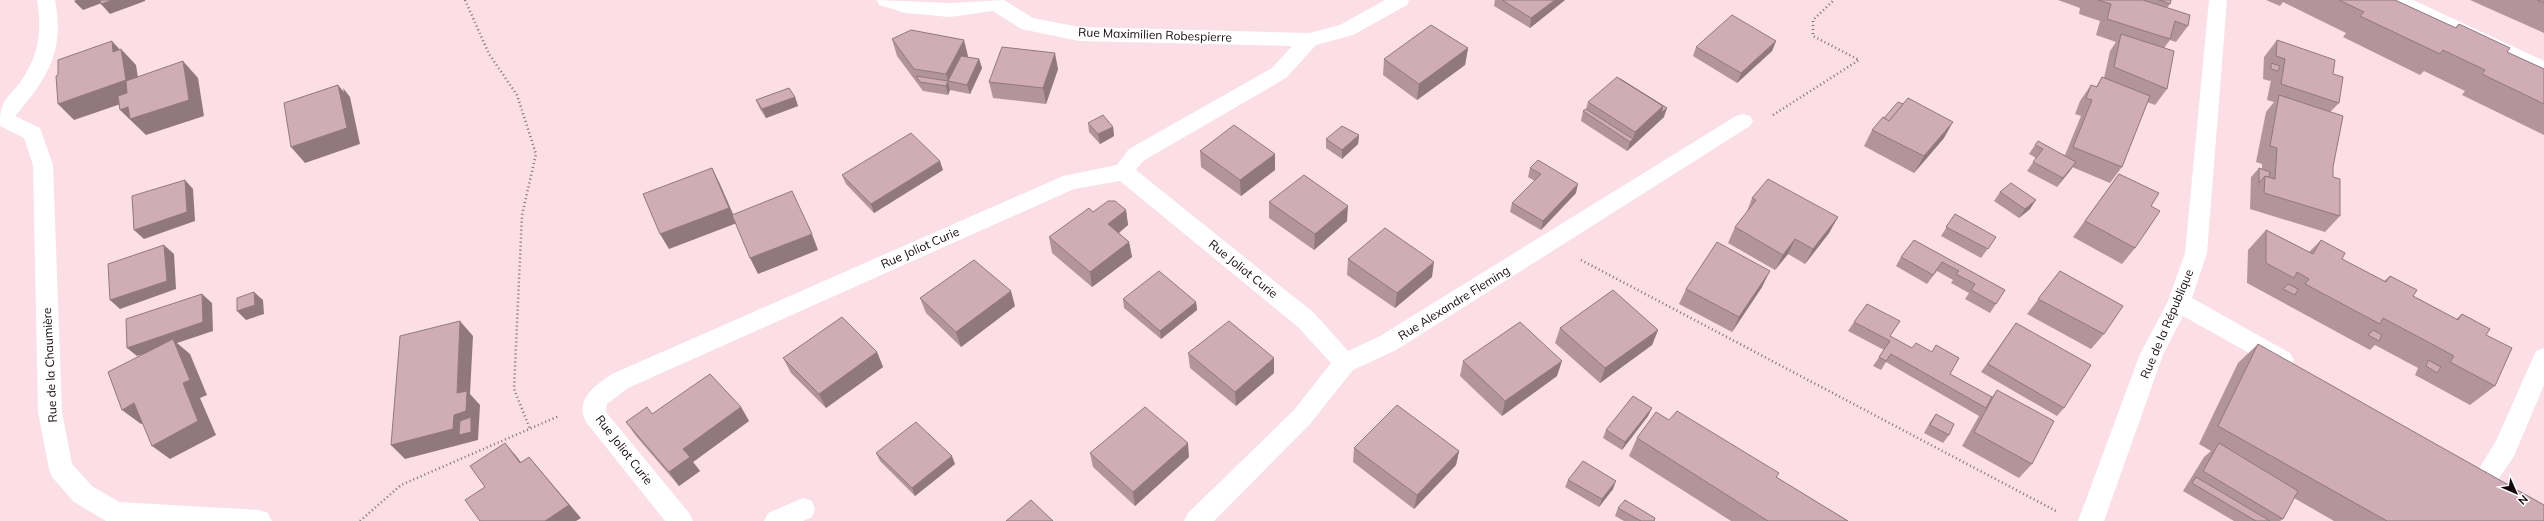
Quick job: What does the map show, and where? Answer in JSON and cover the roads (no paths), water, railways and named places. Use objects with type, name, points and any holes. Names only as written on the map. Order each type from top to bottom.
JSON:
[{"type":"street","points":[[1,117],[21,96],[44,57],[50,22],[46,0]]},
{"type":"street","name":"Rue Maximilien Robespierre","points":[[886,0],[905,6],[950,10],[996,2],[1028,24],[1079,34],[1309,40],[1346,30],[1400,0]]},
{"type":"street","name":"Rue de la République","points":[[2091,521],[2152,354],[2179,302],[2196,253],[2218,0]]},
{"type":"street","points":[[2397,0],[2544,69]]},
{"type":"street","points":[[1124,172],[1136,155],[1279,73],[1309,40]]},
{"type":"street","name":"Rue de la Chaumière","points":[[1,117],[33,133],[43,165],[50,412],[61,469],[83,494],[115,513],[258,521]]},
{"type":"street","name":"Rue Alexandre Fleming","points":[[1197,521],[1302,417],[1345,363],[1388,343],[1550,244],[1743,121]]},
{"type":"street","name":"Rue Joliot Curie","points":[[680,521],[594,415],[596,399],[620,381],[1070,182],[1124,172],[1306,320],[1345,363]]},
{"type":"street","points":[[2179,302],[2300,370]]},
{"type":"street","points":[[2466,463],[2496,480],[2505,448],[2544,358]]},
{"type":"street","points":[[777,521],[803,509]]}]
